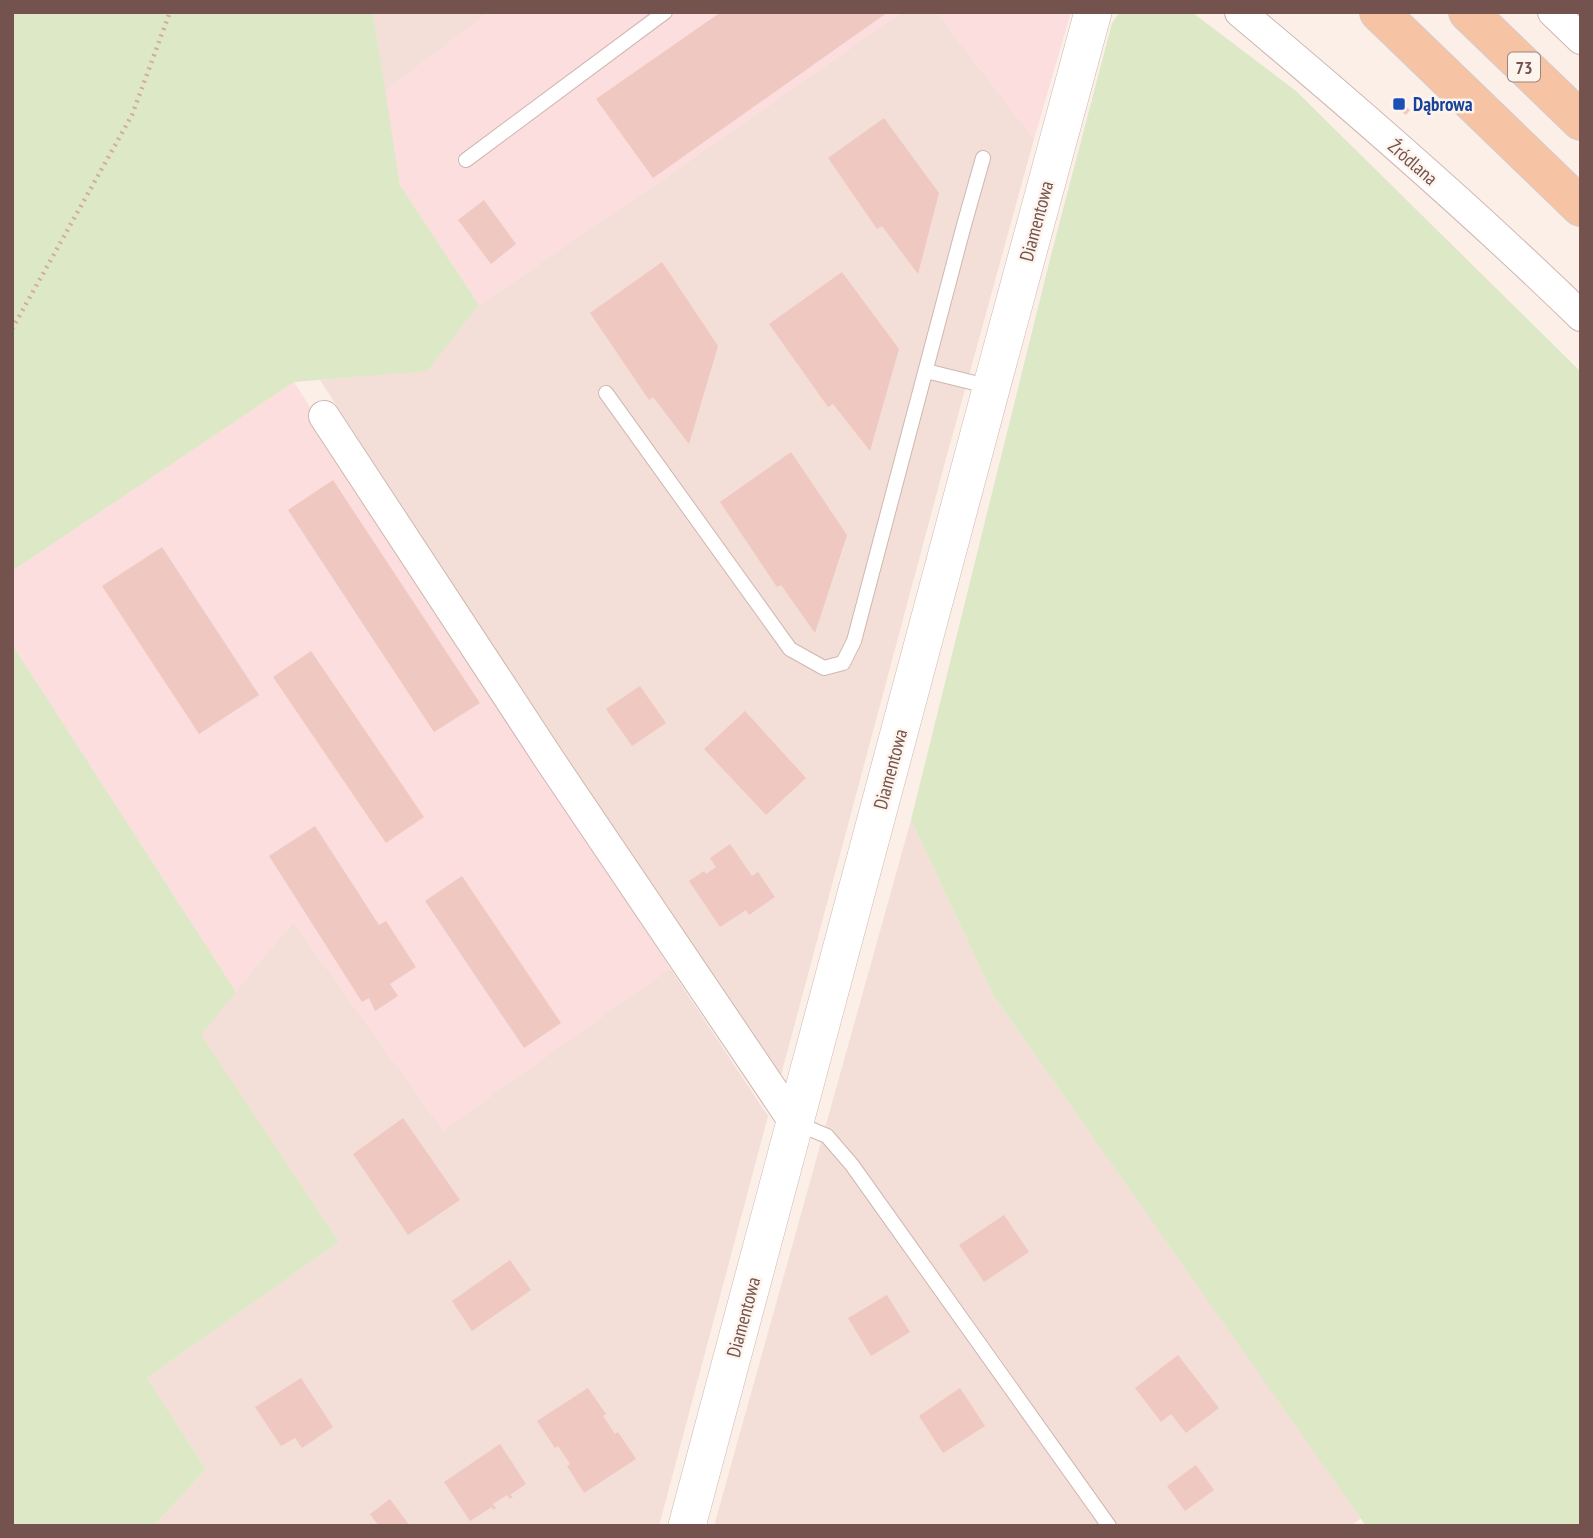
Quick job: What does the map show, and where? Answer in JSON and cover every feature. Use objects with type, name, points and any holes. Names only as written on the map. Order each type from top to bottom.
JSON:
[{"type":"main road","points":[[1379,12],[1581,207]]},
{"type":"main road","name":"73","points":[[1468,12],[1581,121]]},
{"type":"street","name":"Diamentowa","points":[[687,1526],[1093,12]]},
{"type":"street","name":"Źródlana","points":[[1240,12],[1510,247],[1581,316]]},
{"type":"street","points":[[1553,12],[1581,39]]},
{"type":"street","points":[[324,416],[551,762],[794,1122]]},
{"type":"lane","points":[[466,160],[665,12]]},
{"type":"lane","points":[[606,393],[790,649],[824,668],[843,663],[854,641],[983,158]]},
{"type":"lane","points":[[926,371],[991,387]]},
{"type":"lane","points":[[794,1122],[827,1136],[852,1165],[1109,1526]]},
{"type":"path","points":[[12,329],[132,115],[170,12]]},
{"type":"shaded area","points":[[373,12],[489,12],[385,91]]},
{"type":"shaded area","points":[[489,12],[902,12],[479,305],[400,185],[385,91]]},
{"type":"shaded area","points":[[902,12],[936,12],[1034,139],[780,1079],[496,652],[320,380],[427,370],[479,305]]},
{"type":"shaded area","points":[[936,12],[1071,12],[1034,139]]},
{"type":"shaded area","points":[[294,382],[670,968],[443,1130],[293,922],[236,992],[12,644],[12,571]]},
{"type":"shaded area","points":[[911,820],[993,995],[1361,1518],[1351,1526],[714,1526]]},
{"type":"shaded area","points":[[293,922],[443,1130],[670,968],[768,1116],[659,1526],[154,1526],[206,1469],[147,1378],[339,1242],[200,1035]]},
{"type":"green space","points":[[12,12],[373,12],[400,185],[479,305],[427,371],[294,382],[12,571]]},
{"type":"green space","points":[[1120,12],[1193,13],[1296,91],[1581,372],[1581,1526],[1366,1526],[993,995],[911,820],[1050,259],[1112,23]]},
{"type":"green space","points":[[12,644],[236,992],[201,1035],[339,1242],[147,1378],[206,1469],[154,1526],[12,1526]]},
{"type":"building","points":[[721,12],[888,12],[653,178],[596,99]]},
{"type":"building","points":[[1396,96],[1410,110],[1406,115],[1391,102]]},
{"type":"building","points":[[884,118],[939,193],[918,274],[882,226],[877,229],[828,158]]},
{"type":"building","points":[[484,200],[516,244],[491,264],[458,220]]},
{"type":"building","points":[[662,262],[718,346],[689,444],[653,397],[649,400],[590,313]]},
{"type":"building","points":[[842,272],[899,349],[870,451],[833,404],[828,407],[769,324]]},
{"type":"building","points":[[791,452],[847,535],[815,633],[781,585],[777,587],[720,502]]},
{"type":"building","points":[[333,480],[480,703],[434,732],[288,510]]},
{"type":"building","points":[[162,547],[259,695],[199,734],[102,586]]},
{"type":"building","points":[[311,651],[424,817],[386,843],[273,677]]},
{"type":"building","points":[[640,686],[666,723],[632,746],[606,709]]},
{"type":"building","points":[[745,711],[806,778],[766,815],[704,749]]},
{"type":"building","points":[[315,826],[379,925],[386,921],[416,967],[390,984],[398,996],[375,1011],[369,998],[362,1002],[269,856]]},
{"type":"building","points":[[730,844],[752,876],[758,872],[775,897],[749,915],[746,910],[720,927],[689,881],[716,867],[710,858]]},
{"type":"building","points":[[462,876],[561,1023],[524,1048],[425,901]]},
{"type":"building","points":[[403,1118],[460,1200],[408,1235],[353,1154]]},
{"type":"building","points":[[1004,1215],[1029,1252],[984,1282],[959,1245]]},
{"type":"building","points":[[510,1260],[531,1290],[472,1331],[452,1301]]},
{"type":"building","points":[[887,1295],[910,1332],[871,1356],[848,1318]]},
{"type":"building","points":[[1178,1355],[1219,1408],[1186,1433],[1171,1414],[1161,1422],[1135,1388]]},
{"type":"building","points":[[301,1378],[333,1427],[302,1448],[295,1438],[281,1446],[255,1407]]},
{"type":"building","points":[[588,1388],[606,1414],[603,1416],[615,1434],[618,1432],[636,1459],[584,1493],[567,1466],[570,1464],[558,1446],[555,1448],[537,1421]]},
{"type":"building","points":[[960,1388],[985,1426],[943,1453],[919,1416]]},
{"type":"building","points":[[500,1444],[526,1484],[510,1495],[513,1497],[510,1499],[507,1495],[493,1504],[496,1508],[493,1510],[492,1507],[470,1521],[444,1482]]},
{"type":"building","points":[[1196,1465],[1214,1490],[1185,1511],[1167,1486]]},
{"type":"building","points":[[390,1499],[410,1526],[379,1526],[370,1514]]},
{"type":"place","name":"Dąbrowa","points":[[1399,104]]}]
